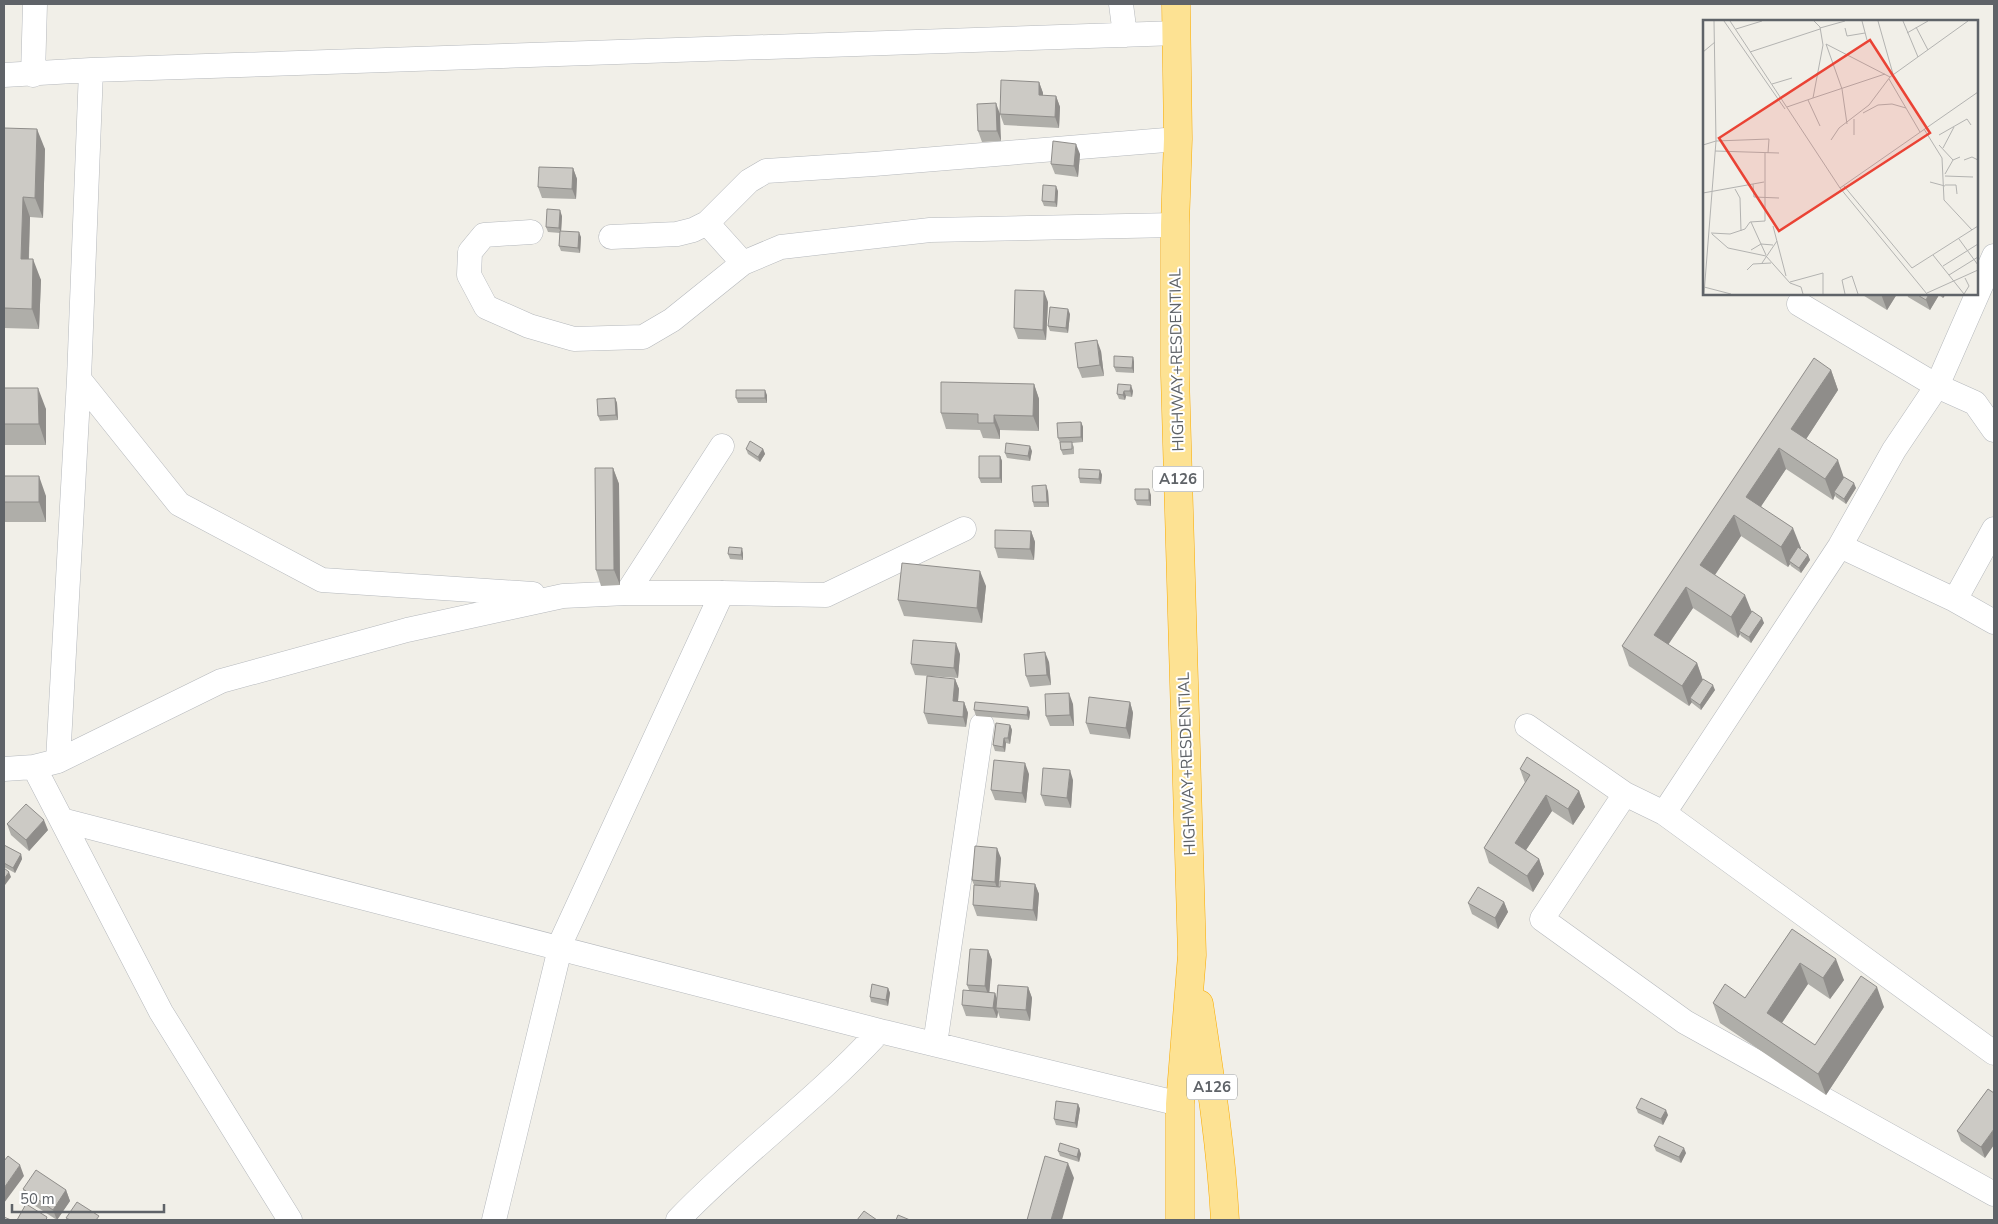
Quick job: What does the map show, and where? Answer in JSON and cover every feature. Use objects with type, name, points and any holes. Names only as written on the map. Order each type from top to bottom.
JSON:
[{"type":"highway","name":"HIGHWAY+RESDENTIAL","points":[[1176,4],[1178,33],[1176,118],[1178,139],[1175,225],[1175,375],[1192,955]]},
{"type":"highway","name":"A126","points":[[1180,1220],[1180,1104],[1192,955]]},
{"type":"highway","name":"A126","points":[[1192,955],[1223,1178],[1225,1220]]},
{"type":"street","points":[[33,75],[35,4]]},
{"type":"street","points":[[1121,4],[1125,35]]},
{"type":"street","points":[[4,75],[33,75],[91,70],[1178,33]]},
{"type":"street","points":[[58,761],[79,378],[91,70]]},
{"type":"street","points":[[611,237],[677,234],[707,223],[749,181],[766,171],[884,164],[1178,139]]},
{"type":"street","points":[[707,223],[743,263]]},
{"type":"street","points":[[531,232],[484,235],[470,252],[468,275],[486,307],[529,326],[574,339],[643,337],[672,320],[743,263],[781,247],[930,230],[1175,225]]},
{"type":"street","points":[[1978,292],[1994,256]]},
{"type":"street","points":[[1664,813],[1840,546],[1894,450],[1936,386],[1977,295]]},
{"type":"street","points":[[1800,304],[1936,386],[1975,403],[1994,430]]},
{"type":"street","points":[[79,378],[179,504],[322,580],[563,596],[722,592],[826,595],[964,529]]},
{"type":"street","points":[[627,593],[722,446]]},
{"type":"street","points":[[1955,600],[1994,529]]},
{"type":"street","points":[[1840,546],[1955,600],[1994,622]]},
{"type":"street","points":[[494,1220],[562,940],[722,592]]},
{"type":"street","points":[[4,769],[34,767],[58,761],[221,681],[407,630],[563,596]]},
{"type":"street","points":[[935,1044],[982,725]]},
{"type":"street","points":[[1527,726],[1625,794],[1664,813],[1994,1053]]},
{"type":"street","points":[[34,767],[161,1012],[290,1220]]},
{"type":"street","points":[[1625,794],[1542,919],[1685,1022],[1994,1194]]},
{"type":"street","points":[[62,820],[884,1032],[1180,1104]]},
{"type":"street","points":[[678,1220],[705,1192],[835,1077],[877,1034],[884,1032]]},
{"type":"building","points":[[1001,80],[1039,82],[1039,95],[1056,96],[1055,117],[1000,114]]},
{"type":"building","points":[[996,103],[997,131],[978,131],[977,104]]},
{"type":"building","points":[[4,128],[37,129],[35,198],[23,197],[21,259],[33,259],[32,309],[4,308]]},
{"type":"building","points":[[1053,141],[1076,144],[1074,166],[1051,164]]},
{"type":"building","points":[[539,167],[573,168],[572,189],[538,187]]},
{"type":"building","points":[[1043,185],[1056,186],[1055,202],[1042,201]]},
{"type":"building","points":[[547,209],[560,210],[559,228],[546,227]]},
{"type":"building","points":[[560,231],[579,232],[578,248],[559,246]]},
{"type":"building","points":[[1015,290],[1044,291],[1043,330],[1014,328]]},
{"type":"building","points":[[1918,295],[1928,295],[1926,300]]},
{"type":"building","points":[[1050,307],[1068,309],[1066,328],[1048,326]]},
{"type":"building","points":[[1097,340],[1100,365],[1078,368],[1075,343]]},
{"type":"building","points":[[1114,356],[1133,357],[1132,368],[1114,367]]},
{"type":"building","points":[[1814,358],[1831,370],[1791,429],[1838,460],[1825,479],[1779,448],[1746,497],[1793,528],[1781,547],[1734,515],[1700,565],[1745,595],[1731,617],[1686,587],[1654,635],[1697,663],[1682,686],[1622,646]]},
{"type":"building","points":[[941,382],[1034,384],[1033,416],[994,415],[994,423],[978,423],[978,414],[941,413]]},
{"type":"building","points":[[1118,384],[1131,385],[1130,391],[1124,391],[1123,395],[1117,394]]},
{"type":"building","points":[[4,388],[38,388],[39,424],[4,424]]},
{"type":"building","points":[[736,390],[765,390],[765,398],[736,398]]},
{"type":"building","points":[[615,398],[616,415],[598,416],[597,399]]},
{"type":"building","points":[[1081,422],[1081,437],[1058,438],[1057,423]]},
{"type":"building","points":[[750,441],[763,449],[758,457],[746,449]]},
{"type":"building","points":[[1060,442],[1072,442],[1072,449],[1061,450]]},
{"type":"building","points":[[1006,443],[1030,446],[1028,456],[1005,453]]},
{"type":"building","points":[[979,456],[1000,456],[1000,478],[979,478]]},
{"type":"building","points":[[595,468],[613,468],[614,570],[596,570]]},
{"type":"building","points":[[1079,469],[1100,470],[1099,479],[1079,478]]},
{"type":"building","points":[[4,476],[39,476],[39,502],[4,502]]},
{"type":"building","points":[[1844,477],[1854,483],[1844,499],[1834,492]]},
{"type":"building","points":[[1046,485],[1047,502],[1033,502],[1032,486]]},
{"type":"building","points":[[1135,489],[1149,489],[1149,500],[1135,500]]},
{"type":"building","points":[[995,530],[1031,531],[1030,549],[995,548]]},
{"type":"building","points":[[729,547],[742,548],[741,555],[728,554]]},
{"type":"building","points":[[1798,547],[1808,555],[1799,568],[1789,561]]},
{"type":"building","points":[[902,563],[980,571],[977,608],[898,600]]},
{"type":"building","points":[[1752,611],[1762,618],[1749,637],[1739,631]]},
{"type":"building","points":[[913,640],[956,643],[954,668],[911,664]]},
{"type":"building","points":[[1045,652],[1047,675],[1026,676],[1024,654]]},
{"type":"building","points":[[927,676],[955,679],[953,701],[964,702],[963,717],[924,713]]},
{"type":"building","points":[[1703,679],[1713,685],[1700,705],[1690,698]]},
{"type":"building","points":[[1069,693],[1070,715],[1046,716],[1045,694]]},
{"type":"building","points":[[1089,697],[1130,702],[1126,728],[1086,723]]},
{"type":"building","points":[[975,702],[1028,707],[1027,715],[974,710]]},
{"type":"building","points":[[996,723],[1010,725],[1008,738],[1004,738],[1003,747],[993,745]]},
{"type":"building","points":[[1527,757],[1579,791],[1568,809],[1546,795],[1515,843],[1539,859],[1527,876],[1484,848],[1530,775],[1520,769]]},
{"type":"building","points":[[994,760],[1025,763],[1022,793],[991,790]]},
{"type":"building","points":[[1043,768],[1070,770],[1067,798],[1041,795]]},
{"type":"building","points":[[26,804],[44,820],[26,840],[7,824]]},
{"type":"building","points":[[4,845],[21,854],[13,868],[4,863]]},
{"type":"building","points":[[975,846],[997,848],[995,882],[972,880]]},
{"type":"building","points":[[4,868],[9,872],[4,879]]},
{"type":"building","points":[[1000,881],[1035,884],[1033,910],[973,905],[974,885],[1000,887]]},
{"type":"building","points":[[1478,887],[1504,902],[1495,918],[1468,903]]},
{"type":"building","points":[[1792,929],[1836,959],[1823,978],[1800,963],[1767,1013],[1815,1045],[1861,976],[1877,987],[1818,1074],[1713,1003],[1725,984],[1745,998]]},
{"type":"building","points":[[970,949],[988,950],[985,986],[967,985]]},
{"type":"building","points":[[872,984],[888,988],[886,1000],[870,997]]},
{"type":"building","points":[[998,985],[1028,987],[1026,1010],[996,1008]]},
{"type":"building","points":[[963,990],[995,993],[993,1008],[962,1005]]},
{"type":"building","points":[[1988,1089],[1994,1093],[1994,1129],[1981,1147],[1957,1131]]},
{"type":"building","points":[[1641,1098],[1666,1110],[1661,1119],[1636,1108]]},
{"type":"building","points":[[1056,1101],[1078,1104],[1075,1123],[1054,1119]]},
{"type":"building","points":[[1659,1136],[1684,1148],[1679,1157],[1654,1146]]},
{"type":"building","points":[[1060,1143],[1079,1149],[1077,1157],[1058,1151]]},
{"type":"building","points":[[8,1156],[20,1165],[4,1188],[4,1161]]},
{"type":"building","points":[[1045,1156],[1068,1163],[1051,1220],[1027,1220]]},
{"type":"building","points":[[36,1170],[66,1190],[53,1210],[23,1189]]},
{"type":"building","points":[[77,1202],[99,1216],[96,1220],[70,1220],[66,1218]]},
{"type":"building","points":[[26,1204],[47,1217],[46,1220],[17,1220]]},
{"type":"building","points":[[864,1211],[877,1220],[857,1220]]},
{"type":"building","points":[[898,1215],[910,1220],[896,1220]]}]
